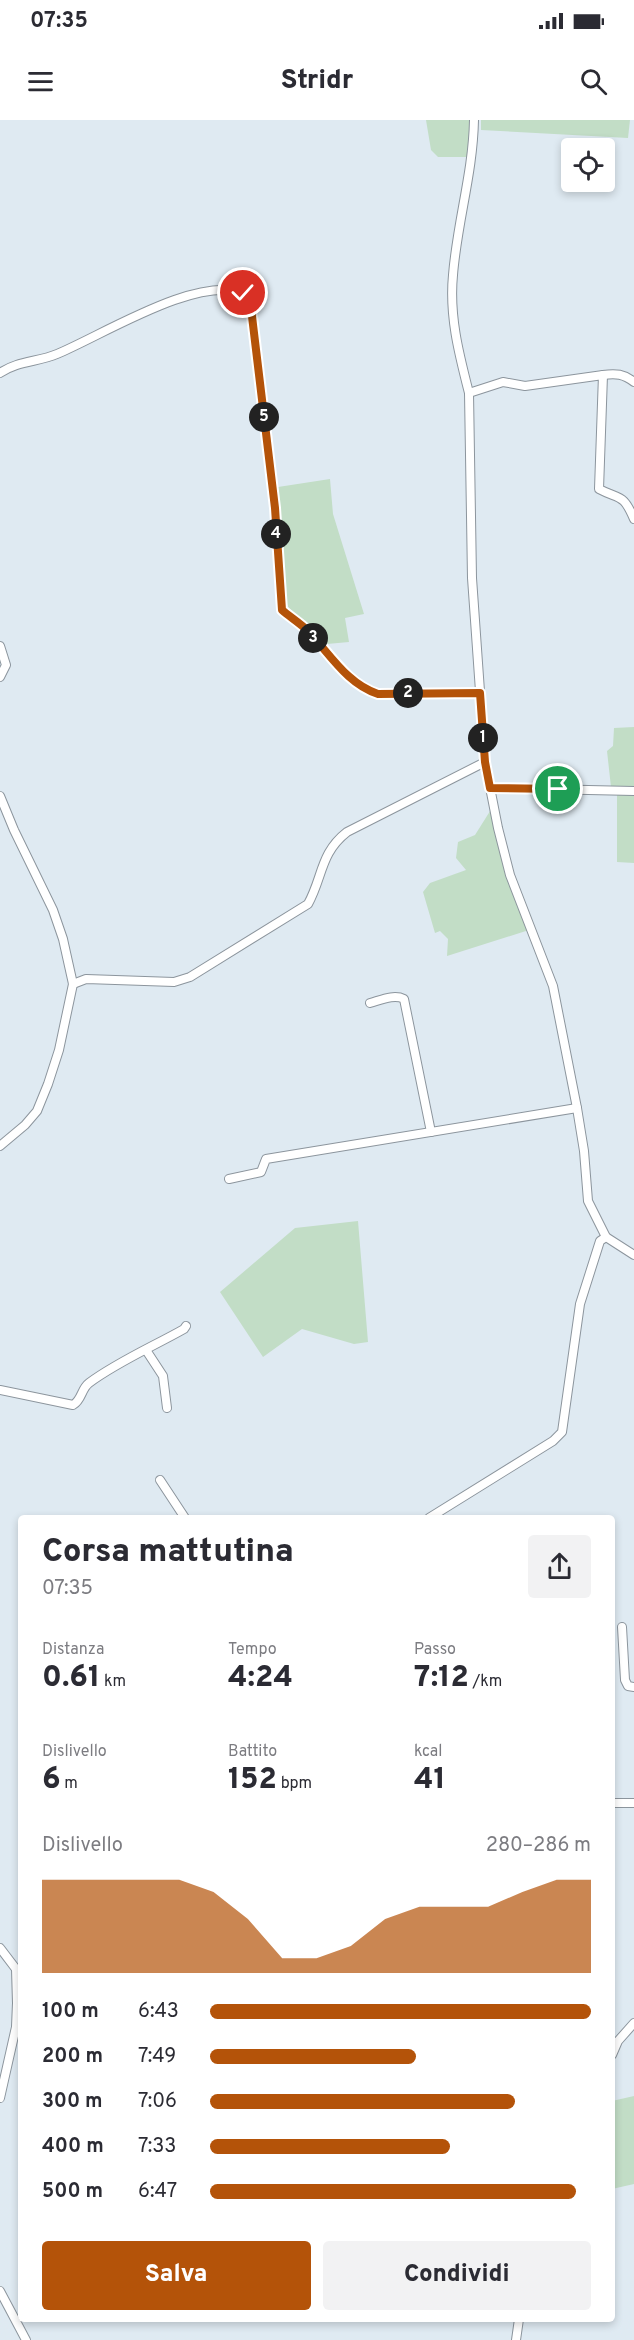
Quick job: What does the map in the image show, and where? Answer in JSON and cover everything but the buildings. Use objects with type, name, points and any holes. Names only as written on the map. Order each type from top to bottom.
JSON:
[{"type":"street","points":[[474,120],[471,172],[452,276],[454,330],[469,393],[472,578],[485,762],[510,875],[534,933],[552,986],[577,1108],[584,1151],[588,1201],[606,1238],[634,1255]]},
{"type":"street","points":[[0,374],[14,366],[59,354],[157,306],[195,294],[233,289],[243,293],[251,308],[275,508],[282,610],[308,632],[320,648],[354,682],[366,690],[378,694],[480,693]]},
{"type":"street","points":[[469,393],[502,382],[525,386],[615,373],[626,376],[634,382]]},
{"type":"street","points":[[603,375],[599,489],[624,500],[634,519]]},
{"type":"street","points":[[0,646],[6,665],[0,677]]},
{"type":"street","points":[[73,984],[86,979],[174,982],[190,977],[308,904],[314,893],[326,855],[334,842],[346,832],[485,762]]},
{"type":"street","points":[[490,788],[634,791]]},
{"type":"street","points":[[0,796],[52,910],[63,939],[73,984],[59,1050],[37,1111],[25,1125],[0,1146]]},
{"type":"street","points":[[370,1003],[399,996],[404,999],[431,1132]]},
{"type":"street","points":[[229,1179],[261,1172],[266,1159],[577,1108]]},
{"type":"street","points":[[434,1515],[553,1441],[562,1432],[579,1304],[600,1241],[606,1238]]},
{"type":"street","points":[[0,1390],[73,1405],[78,1401],[87,1384],[186,1326]]},
{"type":"street","points":[[146,1350],[162,1376],[167,1408]]},
{"type":"street","points":[[160,1480],[183,1515]]},
{"type":"street","points":[[622,1627],[625,1680],[628,1686],[634,1687]]},
{"type":"street","points":[[615,1803],[634,1803]]},
{"type":"street","points":[[0,1948],[16,1969],[16,2027],[0,2098]]},
{"type":"street","points":[[615,2048],[634,2023]]},
{"type":"street","points":[[0,2291],[26,2340]]},
{"type":"street","points":[[516,2340],[519,2322]]},
{"type":"green space","points":[[426,120],[471,120],[471,157],[438,157],[431,150]]},
{"type":"green space","points":[[481,120],[630,120],[628,138],[481,130]]},
{"type":"green space","points":[[330,479],[333,514],[364,614],[345,618],[349,642],[327,644],[288,607],[284,595],[278,487]]},
{"type":"green space","points":[[634,727],[634,863],[617,862],[617,794],[611,787],[607,751],[613,746],[614,728]]},
{"type":"green space","points":[[492,808],[529,930],[447,956],[448,939],[440,931],[435,933],[423,892],[430,883],[466,870],[456,858],[458,842],[475,835]]},
{"type":"green space","points":[[358,1221],[368,1342],[354,1344],[302,1329],[263,1357],[220,1292],[295,1228]]},
{"type":"green space","points":[[634,2096],[634,2184],[615,2188],[615,2100]]},
{"type":"route","points":[[243,293],[251,308],[275,508],[282,610],[308,632],[320,648],[354,682],[366,690],[378,694],[480,693],[485,762],[490,788],[558,789]]}]
